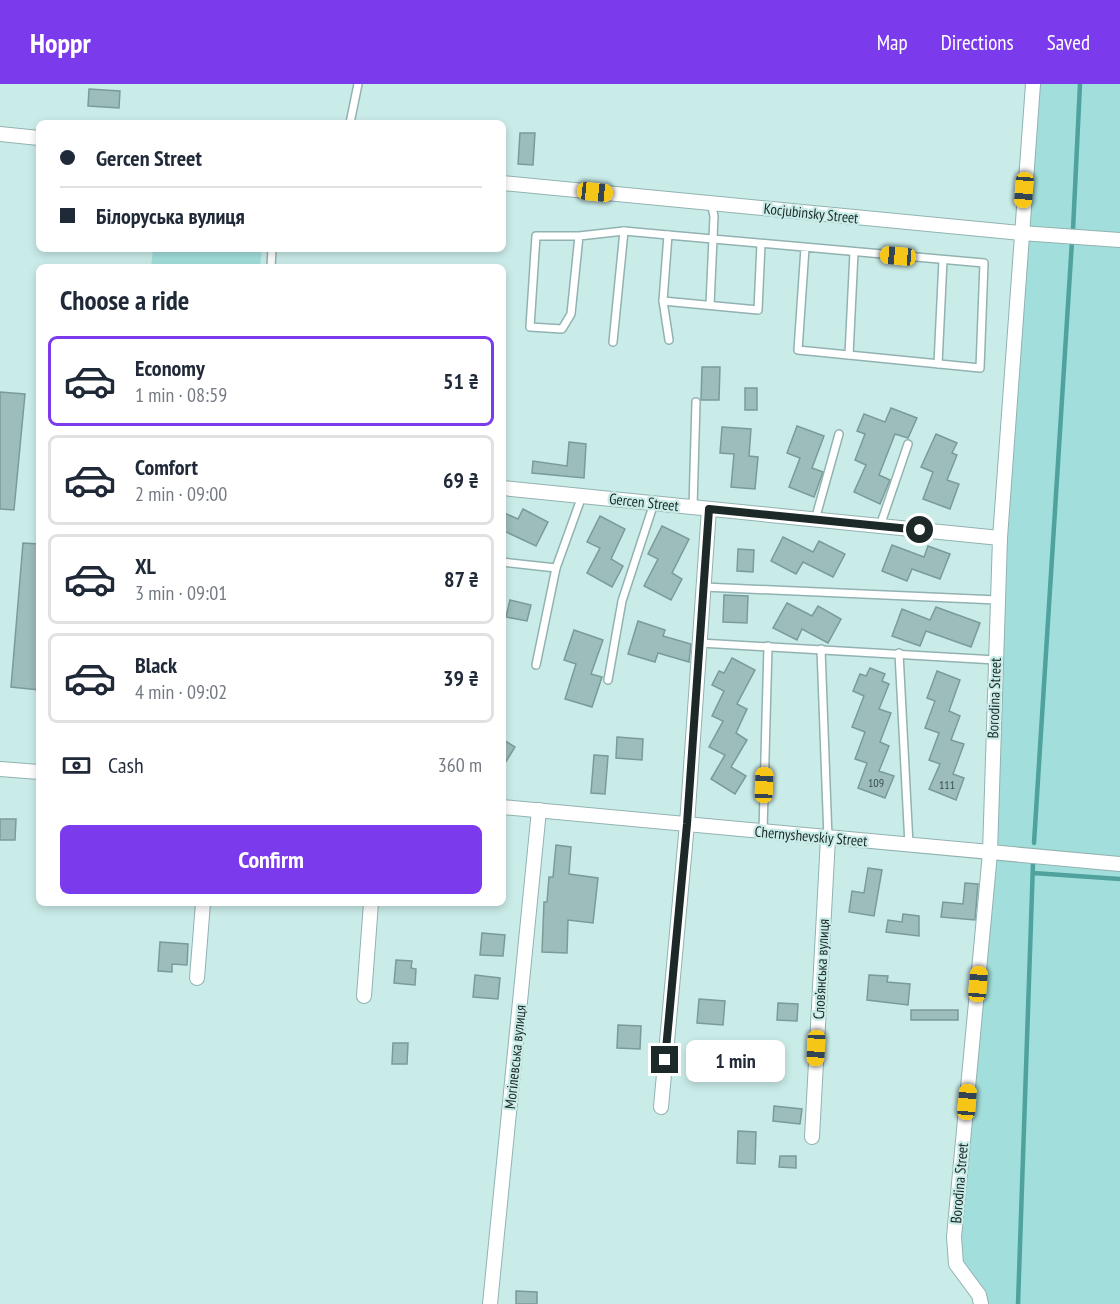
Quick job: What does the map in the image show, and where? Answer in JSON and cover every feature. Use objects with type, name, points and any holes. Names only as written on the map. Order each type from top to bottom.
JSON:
[{"type":"street","name":"Borodina Street","points":[[981,1304],[979,1295],[956,1264],[954,1237],[990,853],[1000,538],[1033,84]]},
{"type":"street","points":[[0,134],[36,138]]},
{"type":"street","name":"Kocjubinsky Street","points":[[506,183],[1021,233],[1120,240]]},
{"type":"street","name":"Gercen Street","points":[[506,488],[1000,538]]},
{"type":"street","points":[[661,1107],[687,824],[709,509]]},
{"type":"street","points":[[0,769],[36,772]]},
{"type":"street","name":"Chernyshevskiy Street","points":[[506,807],[1120,864]]},
{"type":"street","name":"Могілевська вулиця","points":[[490,1304],[539,810]]},
{"type":"street","name":"Слов’янська вулиця","points":[[812,1137],[828,838]]},
{"type":"street","points":[[197,978],[202,906]]},
{"type":"street","points":[[364,996],[371,906]]},
{"type":"lane","points":[[351,120],[358,84]]},
{"type":"lane","points":[[710,305],[714,216],[711,203]]},
{"type":"lane","points":[[613,342],[624,231]]},
{"type":"lane","points":[[579,236],[572,314],[562,329],[530,327],[536,236],[579,236],[624,231],[984,263],[980,368],[798,350],[805,248]]},
{"type":"lane","points":[[668,235],[663,301],[669,340]]},
{"type":"lane","points":[[663,301],[758,310],[760,244]]},
{"type":"lane","points":[[849,355],[854,252]]},
{"type":"lane","points":[[938,364],[943,260]]},
{"type":"lane","points":[[693,507],[696,402]]},
{"type":"lane","points":[[815,520],[839,434]]},
{"type":"lane","points":[[880,526],[908,444]]},
{"type":"lane","points":[[536,666],[556,568],[582,496]]},
{"type":"lane","points":[[608,680],[622,601],[654,503]]},
{"type":"lane","points":[[506,562],[556,568]]},
{"type":"lane","points":[[704,586],[997,600]]},
{"type":"lane","points":[[700,642],[996,660]]},
{"type":"lane","points":[[763,831],[768,646]]},
{"type":"lane","points":[[821,649],[828,838]]},
{"type":"lane","points":[[898,653],[909,845]]},
{"type":"shaded area","points":[[1033,84],[1120,84],[1120,1304],[980,1304],[956,1264],[975,1028],[1000,538]]},
{"type":"shaded area","points":[[153,252],[262,252],[260,264],[151,264]]},
{"type":"building","points":[[89,89],[120,91],[119,108],[88,106]]},
{"type":"building","points":[[520,133],[535,133],[533,165],[518,164]]},
{"type":"building","points":[[702,367],[720,367],[719,400],[701,400]]},
{"type":"building","points":[[745,388],[757,388],[757,410],[745,410]]},
{"type":"building","points":[[0,392],[25,394],[14,510],[0,509]]},
{"type":"building","points":[[891,408],[917,418],[908,438],[895,434],[879,475],[890,480],[880,504],[854,492],[866,465],[855,460],[865,434],[857,431],[864,414],[885,422]]},
{"type":"building","points":[[797,426],[824,436],[812,468],[823,472],[814,497],[789,487],[800,458],[787,453]]},
{"type":"building","points":[[722,427],[751,429],[749,456],[758,457],[755,489],[731,487],[734,454],[720,453]]},
{"type":"building","points":[[936,434],[957,443],[952,453],[957,455],[947,480],[959,484],[950,509],[923,499],[933,472],[921,467]]},
{"type":"building","points":[[569,442],[586,444],[584,478],[532,473],[533,461],[567,466]]},
{"type":"building","points":[[523,509],[548,522],[536,546],[506,532],[506,514],[518,519]]},
{"type":"building","points":[[600,516],[625,529],[611,559],[623,566],[612,587],[587,573],[600,548],[587,542]]},
{"type":"building","points":[[662,526],[689,539],[672,573],[682,579],[671,600],[644,586],[658,559],[648,554]]},
{"type":"building","points":[[783,537],[813,552],[819,541],[845,554],[833,577],[803,562],[796,574],[771,561]]},
{"type":"building","points":[[23,543],[36,544],[36,690],[11,687]]},
{"type":"building","points":[[892,545],[924,557],[928,546],[950,554],[940,579],[912,569],[907,581],[882,571]]},
{"type":"building","points":[[738,549],[754,550],[753,572],[737,571]]},
{"type":"building","points":[[724,595],[748,596],[747,623],[723,622]]},
{"type":"building","points":[[510,600],[531,605],[527,621],[506,617]]},
{"type":"building","points":[[787,603],[812,616],[818,606],[841,619],[828,643],[802,629],[797,640],[773,628]]},
{"type":"building","points":[[936,607],[980,623],[971,647],[926,631],[920,646],[892,636],[902,609],[930,620]]},
{"type":"building","points":[[638,621],[665,630],[663,636],[691,644],[689,662],[658,653],[655,662],[628,654]]},
{"type":"building","points":[[574,630],[603,640],[591,674],[602,677],[592,707],[565,699],[576,664],[564,660]]},
{"type":"building","points":[[732,658],[755,670],[737,704],[747,709],[736,733],[747,740],[731,767],[746,776],[735,794],[711,779],[725,755],[709,747],[723,721],[712,716],[724,691],[712,685],[719,671],[724,673]]},
{"type":"building","points":[[870,668],[885,674],[882,681],[889,684],[879,709],[891,713],[880,742],[889,746],[879,771],[894,776],[885,798],[858,788],[867,763],[855,759],[865,732],[852,727],[864,696],[853,691],[860,674],[866,676]]},
{"type":"building","points":[[937,671],[960,680],[949,711],[960,716],[951,740],[964,744],[953,774],[964,778],[956,800],[929,789],[940,764],[929,760],[939,733],[925,728],[935,701],[927,698]]},
{"type":"building","points":[[617,737],[643,739],[642,760],[616,758]]},
{"type":"building","points":[[506,741],[515,747],[506,762]]},
{"type":"building","points":[[594,755],[608,756],[605,794],[591,793]]},
{"type":"building","points":[[0,819],[16,819],[15,840],[0,840]]},
{"type":"building","points":[[556,845],[571,847],[569,874],[598,878],[593,923],[568,920],[567,953],[542,952],[544,902],[547,902],[549,877],[553,877]]},
{"type":"building","points":[[868,868],[882,870],[874,916],[849,912],[852,891],[864,893]]},
{"type":"building","points":[[965,883],[978,884],[975,920],[941,917],[943,902],[963,904]]},
{"type":"building","points":[[903,914],[919,916],[919,936],[886,932],[888,920],[902,922]]},
{"type":"building","points":[[482,933],[505,935],[503,956],[480,955]]},
{"type":"building","points":[[160,942],[188,944],[187,965],[172,964],[172,972],[158,971]]},
{"type":"building","points":[[396,960],[412,961],[411,968],[416,969],[415,985],[394,983]]},
{"type":"building","points":[[475,975],[500,978],[498,999],[473,997]]},
{"type":"building","points":[[869,975],[888,976],[887,982],[910,984],[908,1005],[867,1000]]},
{"type":"building","points":[[699,999],[725,1001],[723,1025],[697,1023]]},
{"type":"building","points":[[778,1003],[798,1004],[797,1021],[777,1020]]},
{"type":"building","points":[[911,1010],[958,1010],[958,1020],[911,1020]]},
{"type":"building","points":[[618,1025],[641,1026],[640,1049],[617,1048]]},
{"type":"building","points":[[393,1043],[408,1043],[407,1064],[392,1064]]},
{"type":"building","points":[[774,1106],[802,1109],[800,1124],[773,1121]]},
{"type":"building","points":[[738,1131],[756,1132],[755,1164],[737,1163]]},
{"type":"building","points":[[780,1156],[796,1156],[796,1168],[779,1167]]},
{"type":"building","points":[[516,1291],[537,1292],[537,1304],[516,1304]]},
{"type":"waterway","points":[[1073,230],[1080,84]]},
{"type":"waterway","points":[[1034,843],[1072,241]]},
{"type":"waterway","points":[[1018,1304],[1033,863]]},
{"type":"waterway","points":[[1033,873],[1120,879]]},
{"type":"route","points":[[665,1060],[687,824],[709,509],[920,530]]}]
